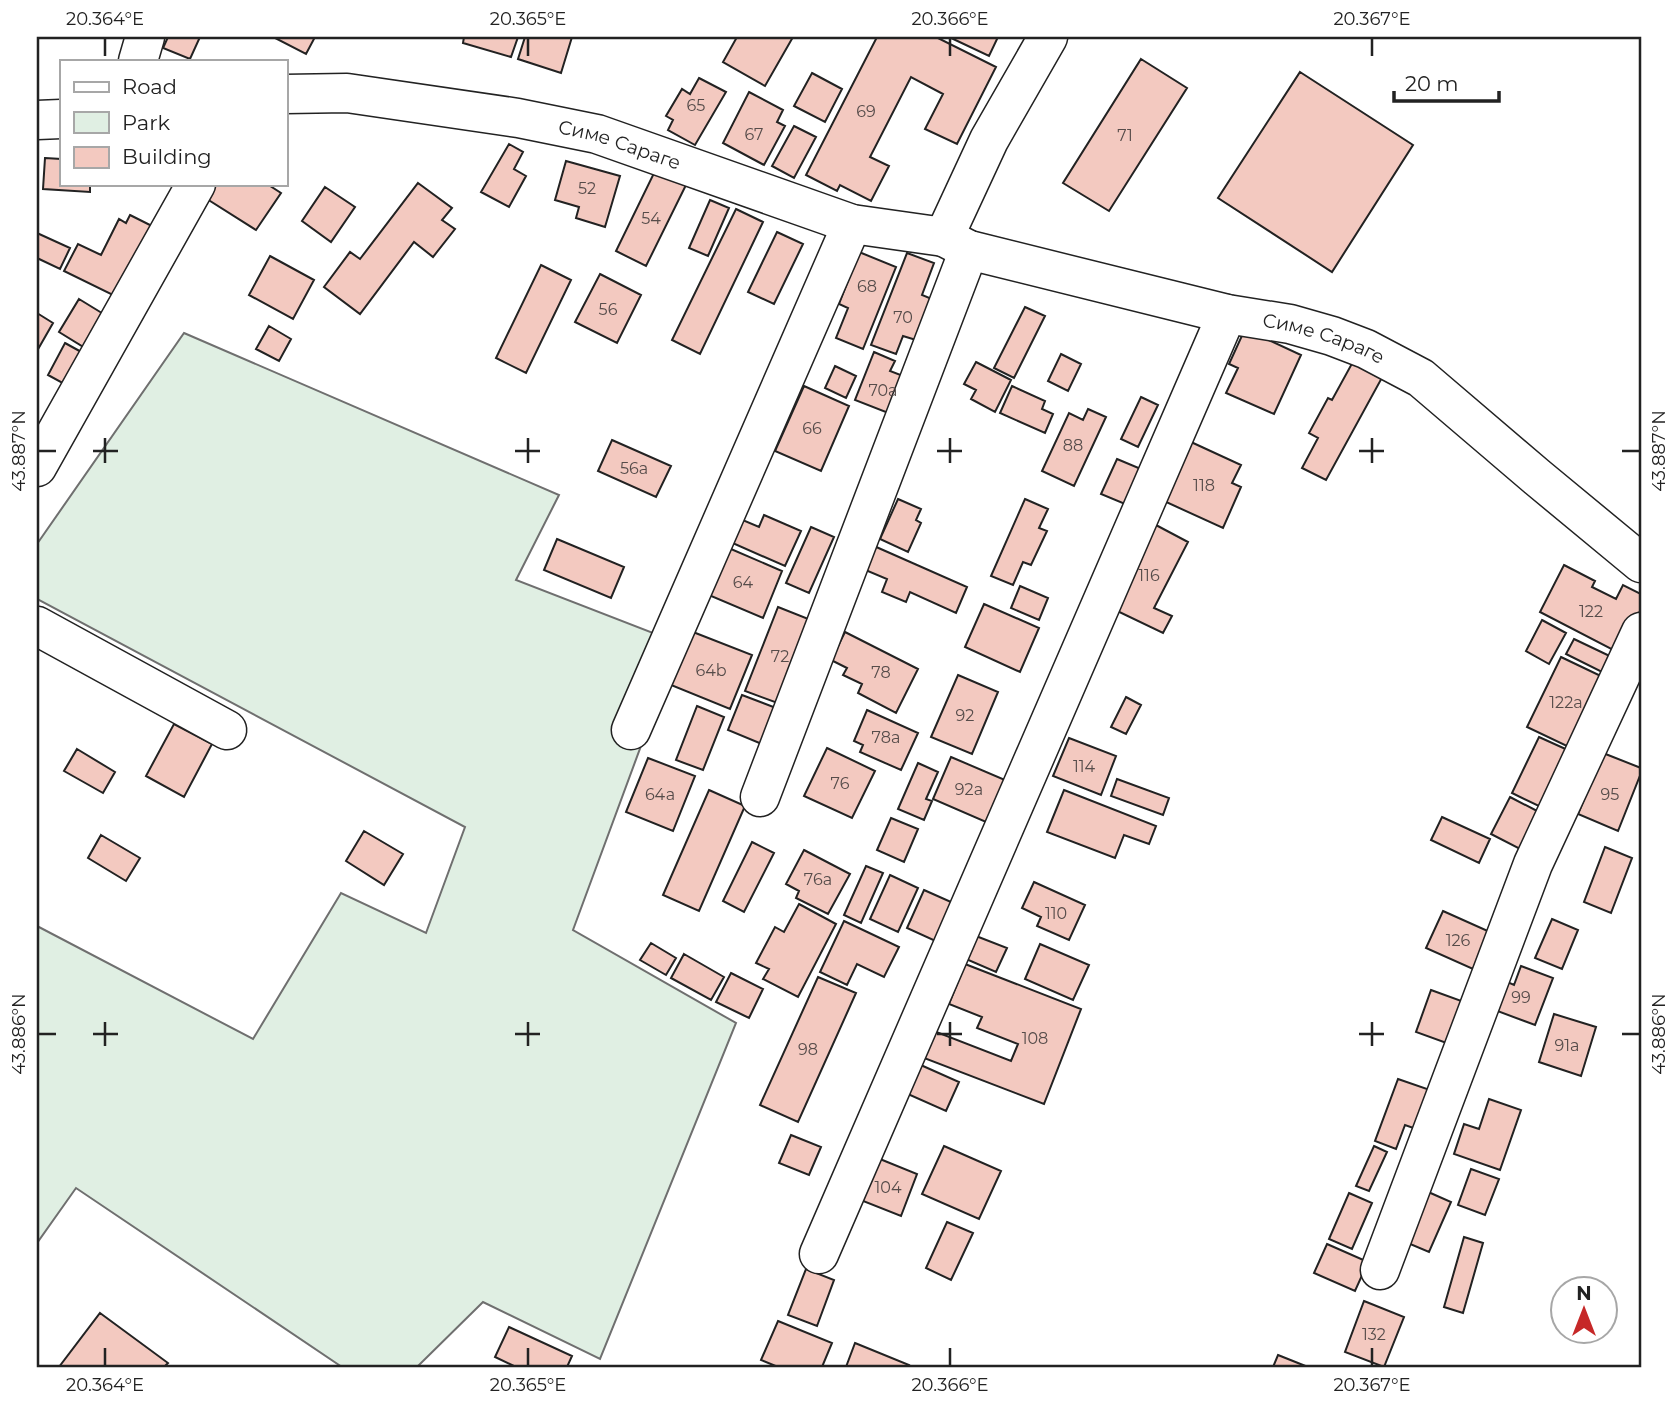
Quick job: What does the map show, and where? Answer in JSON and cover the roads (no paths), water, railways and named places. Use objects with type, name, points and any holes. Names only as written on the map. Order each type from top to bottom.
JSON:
[{"type":"street","points":[[138,60],[145,37]]},
{"type":"street","points":[[760,797],[957,243],[989,140],[1048,37]]},
{"type":"street","name":"Симе Сараге","points":[[287,94],[347,93],[518,118],[597,134],[852,224],[957,243],[1227,314],[1290,324],[1332,336],[1366,349],[1420,378],[1641,563]]},
{"type":"street","points":[[37,120],[60,119]]},
{"type":"street","points":[[37,467],[195,186]]},
{"type":"street","points":[[631,730],[852,224]]},
{"type":"street","points":[[819,1254],[1227,314]]},
{"type":"street","points":[[37,626],[228,730]]},
{"type":"street","points":[[1380,1270],[1533,864],[1641,632]]}]
